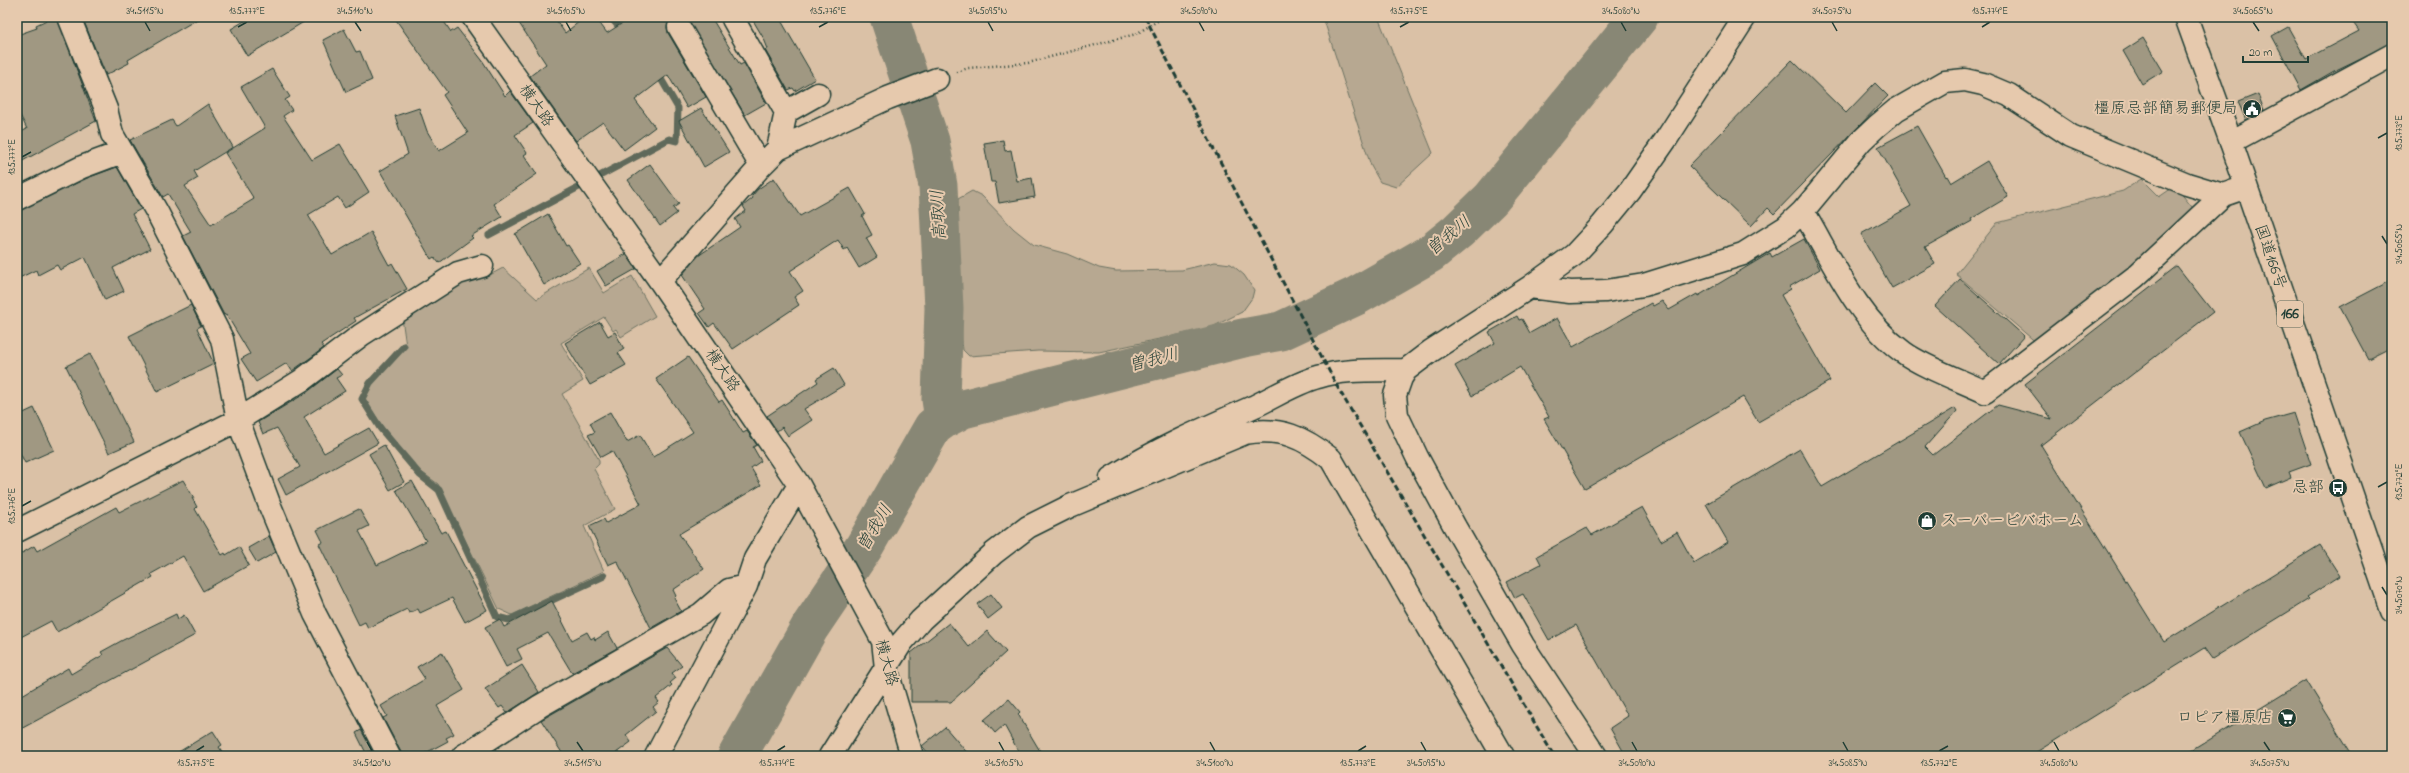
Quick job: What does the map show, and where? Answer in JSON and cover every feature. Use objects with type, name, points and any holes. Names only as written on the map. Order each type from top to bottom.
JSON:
[{"type":"main road","points":[[69,17],[106,109],[112,134],[158,212],[222,339],[238,420],[270,506],[314,614],[389,756]]},
{"type":"main road","name":"横大路","points":[[472,17],[660,281],[803,493],[883,641],[886,668],[912,756]]},
{"type":"main road","points":[[1596,756],[1523,645],[1452,521],[1417,457],[1397,415],[1396,395],[1401,378],[1406,370],[1431,351],[1530,287],[1574,254],[1602,225],[1625,197],[1666,138],[1745,17]]},
{"type":"main road","name":"国道166号","points":[[2186,17],[2388,584],[2392,611]]},
{"type":"main road","points":[[733,19],[786,112],[778,149]]},
{"type":"main road","points":[[679,27],[761,166]]},
{"type":"main road","points":[[2231,142],[2392,55]]},
{"type":"main road","points":[[660,281],[761,166],[778,149],[888,98],[937,79]]},
{"type":"main road","points":[[1530,287],[1570,292],[1606,291],[1644,285],[1743,254],[1786,228],[1803,211],[1860,141],[1881,122],[1929,90],[1946,82],[1965,80],[1983,84],[2009,95],[2071,136],[2157,173],[2223,195]]},
{"type":"main road","points":[[786,112],[818,94]]},
{"type":"main road","points":[[17,199],[82,167],[122,152]]},
{"type":"main road","points":[[1803,211],[1868,319],[1884,337],[1904,353],[1985,392],[2135,277],[2223,195],[2246,187]]},
{"type":"main road","points":[[17,531],[238,420],[302,380],[361,335],[458,273],[482,266]]},
{"type":"main road","points":[[1070,506],[1159,449],[1268,400],[1294,385],[1319,376],[1345,371],[1406,370]]},
{"type":"main road","points":[[830,756],[902,642],[921,620],[994,553],[1028,527],[1070,506],[1245,433],[1263,430],[1285,433],[1308,442],[1331,459],[1346,482],[1503,756]]},
{"type":"main road","points":[[656,756],[746,586],[755,559],[803,493]]},
{"type":"main road","points":[[463,756],[540,706],[701,614],[729,590],[746,586]]},
{"type":"path","points":[[937,79],[968,68],[1028,63],[1136,34],[1164,17]]},
{"type":"shaded area","points":[[1323,17],[1378,17],[1433,153],[1396,187],[1380,182],[1371,166]]},
{"type":"shaded area","points":[[2141,179],[2159,197],[2175,186],[2205,223],[2149,275],[2052,356],[1956,274],[1997,223],[2123,191]]},
{"type":"shaded area","points":[[972,191],[982,196],[1014,229],[1034,245],[1067,254],[1099,268],[1116,271],[1182,270],[1215,262],[1231,264],[1244,275],[1254,290],[1252,298],[1242,312],[1210,328],[1099,352],[1038,351],[969,356],[963,350],[962,341],[958,199]]},
{"type":"shaded area","points":[[503,268],[537,299],[589,268],[604,293],[632,276],[655,316],[621,337],[616,329],[613,331],[604,317],[561,343],[583,381],[562,394],[599,460],[599,464],[594,469],[615,509],[584,526],[604,571],[512,615],[499,609],[438,484],[416,468],[390,437],[365,400],[363,393],[406,346],[402,318],[465,279],[488,276]]},
{"type":"building","points":[[53,17],[57,17],[96,121],[17,164],[17,134],[27,129],[17,109],[17,35],[37,28],[36,25]]},
{"type":"building","points":[[82,17],[201,17],[128,60],[129,63],[106,75]]},
{"type":"building","points":[[251,17],[312,17],[247,56],[231,29]]},
{"type":"building","points":[[394,17],[441,17],[451,32],[457,28],[482,60],[505,96],[510,91],[533,123],[515,135],[527,153],[524,155],[537,174],[494,204],[502,217],[471,236],[473,238],[439,263],[434,257],[431,259],[380,171],[408,154],[395,116],[419,108],[427,131],[439,151],[468,133],[443,95],[447,92]]},
{"type":"building","points":[[515,17],[554,17],[565,33],[585,17],[595,17],[607,33],[632,17],[672,17],[667,27],[668,33],[706,97],[687,108],[668,75],[635,100],[655,127],[624,150],[603,122],[576,141],[530,76],[546,64]]},
{"type":"building","points":[[686,17],[711,17],[740,65],[744,63],[766,103],[745,115]]},
{"type":"building","points":[[751,17],[779,17],[815,79],[795,91],[793,88],[788,90],[765,50],[768,49],[764,39]]},
{"type":"building","points":[[2349,17],[2392,17],[2392,43],[2334,71],[2301,90],[2272,36],[2288,27],[2306,59],[2359,31]]},
{"type":"building","points":[[344,29],[356,52],[360,51],[372,80],[346,92],[323,40]]},
{"type":"building","points":[[2143,38],[2163,71],[2142,84],[2123,51]]},
{"type":"building","points":[[1792,60],[1846,113],[1875,83],[1888,96],[1774,214],[1768,208],[1751,226],[1689,166]]},
{"type":"building","points":[[272,69],[290,97],[285,100],[292,110],[283,116],[312,160],[340,144],[369,192],[345,208],[338,197],[308,215],[332,255],[371,232],[389,265],[392,263],[407,289],[354,318],[356,321],[321,344],[324,348],[292,371],[287,363],[256,382],[241,359],[250,354],[226,314],[224,315],[183,236],[191,232],[168,194],[163,197],[130,140],[172,120],[176,126],[208,104],[233,147],[194,171],[198,178],[185,186],[211,225],[254,199],[225,153],[265,128],[241,87]]},
{"type":"building","points":[[2258,94],[2264,110],[2246,120],[2238,102]]},
{"type":"building","points":[[701,108],[729,152],[704,167],[679,121]]},
{"type":"building","points":[[1917,126],[1946,177],[1947,176],[1951,183],[1987,161],[2008,197],[1971,219],[1972,221],[1925,247],[1935,264],[1892,288],[1861,234],[1911,206],[1878,147]]},
{"type":"building","points":[[1003,140],[1005,151],[1011,150],[1017,181],[1032,178],[1035,197],[999,203],[995,182],[991,182],[984,143]]},
{"type":"building","points":[[650,164],[679,204],[673,208],[677,213],[660,226],[628,180]]},
{"type":"building","points":[[117,167],[141,209],[132,214],[150,249],[113,268],[124,291],[105,300],[85,257],[60,270],[57,265],[38,275],[36,270],[17,279],[17,211],[87,178]]},
{"type":"building","points":[[774,178],[800,216],[850,188],[865,214],[862,216],[872,235],[866,238],[877,257],[859,268],[847,248],[844,250],[838,240],[790,271],[803,291],[794,297],[799,305],[733,349],[714,323],[709,327],[699,313],[705,309],[682,275],[698,256],[740,227],[735,219],[746,211],[743,206],[753,198],[752,196],[758,189]]},
{"type":"building","points":[[548,214],[566,246],[568,245],[580,263],[544,285],[515,234]]},
{"type":"building","points":[[1804,239],[1820,269],[1789,287],[1791,289],[1781,295],[1830,381],[1758,422],[1743,397],[1585,489],[1544,419],[1549,417],[1520,367],[1472,396],[1455,366],[1495,343],[1489,332],[1517,316],[1519,320],[1522,319],[1530,333],[1557,318],[1573,347],[1651,303],[1653,306],[1662,301],[1669,310],[1697,294],[1698,296],[1770,253],[1772,257]]},
{"type":"building","points":[[626,254],[636,269],[606,286],[597,271]]},
{"type":"building","name":"スーパービバホーム","points":[[2177,266],[2213,312],[2041,445],[2164,642],[2320,545],[2340,576],[2307,597],[2309,599],[2212,659],[2204,648],[2030,756],[1626,756],[1610,728],[1628,716],[1576,625],[1549,640],[1523,594],[1515,598],[1507,582],[1541,564],[1537,556],[1587,528],[1592,535],[1642,507],[1661,541],[1677,532],[1694,563],[1728,542],[1706,504],[1800,449],[1822,487],[1955,408],[1957,411],[1925,447],[1933,455],[1998,405],[2052,419],[2025,384]]},
{"type":"building","points":[[1960,279],[2024,336],[1999,364],[1935,306]]},
{"type":"building","points":[[2392,280],[2392,347],[2368,359],[2340,307]]},
{"type":"building","points":[[191,305],[201,326],[197,328],[214,364],[157,392],[129,336]]},
{"type":"building","points":[[600,322],[608,336],[615,332],[624,349],[618,353],[626,365],[590,385],[565,343]]},
{"type":"building","points":[[90,354],[134,442],[109,453],[66,366]]},
{"type":"building","points":[[688,357],[719,402],[722,400],[743,433],[747,431],[757,445],[753,447],[761,461],[751,468],[761,485],[679,534],[704,569],[673,590],[676,596],[674,598],[681,611],[651,628],[617,561],[608,565],[589,526],[604,519],[606,523],[641,504],[612,451],[601,457],[588,435],[595,432],[590,423],[610,412],[627,442],[640,435],[653,457],[693,432],[656,379]]},
{"type":"building","points":[[834,368],[844,385],[804,409],[812,420],[788,436],[782,427],[777,431],[767,416],[818,382],[816,379]]},
{"type":"building","points":[[337,369],[342,375],[336,378],[345,391],[304,417],[324,453],[369,428],[378,443],[286,495],[278,479],[300,467],[277,428],[263,434],[258,422],[306,393]]},
{"type":"building","points":[[34,408],[54,450],[25,463],[17,447],[17,416]]},
{"type":"building","points":[[2294,413],[2311,464],[2289,472],[2291,477],[2266,488],[2240,432],[2265,421]]},
{"type":"building","points":[[384,445],[404,482],[390,490],[369,454]]},
{"type":"building","points":[[183,480],[194,498],[192,498],[197,507],[195,509],[222,555],[225,553],[226,555],[239,547],[249,565],[203,591],[183,556],[151,574],[153,577],[57,632],[51,621],[17,639],[17,556],[34,546],[37,551],[116,507],[119,512]]},
{"type":"building","points":[[412,481],[441,533],[446,531],[487,610],[465,622],[452,598],[420,613],[418,609],[409,613],[407,609],[368,628],[365,622],[359,625],[319,544],[323,542],[317,530],[359,509],[369,526],[359,531],[377,565],[426,541],[396,490]]},
{"type":"building","points":[[269,536],[276,552],[257,563],[248,548]]},
{"type":"building","points":[[991,594],[1002,608],[988,619],[977,604]]},
{"type":"building","points":[[552,601],[572,640],[587,632],[591,639],[594,637],[595,640],[608,632],[617,648],[572,673],[548,633],[517,649],[522,659],[506,667],[485,627],[500,619],[504,627]]},
{"type":"building","points":[[176,614],[178,619],[184,615],[195,635],[17,731],[17,698],[68,668],[71,674],[103,655],[101,652]]},
{"type":"building","points":[[949,623],[969,647],[987,631],[1006,652],[951,702],[911,702],[911,653]]},
{"type":"building","points":[[667,648],[682,666],[672,673],[676,678],[670,683],[672,685],[656,698],[659,702],[653,707],[656,711],[626,735],[631,742],[612,756],[564,756],[541,720]]},
{"type":"building","points":[[442,652],[464,690],[437,706],[454,734],[446,738],[448,741],[420,756],[403,756],[383,718],[387,716],[381,706],[425,679],[417,667]]},
{"type":"building","points":[[522,665],[539,692],[507,713],[502,706],[499,708],[485,689]]},
{"type":"building","name":"ロピア橿原店","points":[[2306,680],[2353,756],[2183,756]]},
{"type":"building","points":[[1009,699],[1020,712],[1018,714],[1043,756],[1021,756],[1004,725],[995,733],[984,720]]},
{"type":"building","points":[[945,727],[970,756],[931,756],[922,746]]},
{"type":"building","points":[[361,730],[372,750],[366,753],[356,733]]},
{"type":"building","points":[[213,731],[222,745],[219,747],[225,756],[172,756]]},
{"type":"waterway","points":[[618,17],[613,20],[624,33]]},
{"type":"waterway","name":"高取川","points":[[889,17],[930,141],[938,186],[944,308],[941,399],[944,419]]},
{"type":"waterway","name":"曽我川","points":[[737,756],[810,627],[864,547],[933,427],[944,419],[963,409],[1243,338],[1281,331],[1356,296],[1431,253],[1458,231],[1491,199],[1639,17]]},
{"type":"waterway","points":[[489,235],[669,139],[677,141],[678,108],[657,72]]},
{"type":"waterway","points":[[404,346],[370,383],[362,399],[380,428],[420,475],[439,490],[497,617],[509,620],[604,576]]},
{"type":"railway","points":[[1145,17],[1338,388],[1554,756]]},
{"type":"place","name":"橿原忌部簡易郵便局","points":[[2252,109]]},
{"type":"place","name":"忌部","points":[[2338,488]]},
{"type":"place","name":"スーパービバホーム","points":[[1927,521]]},
{"type":"place","name":"ロピア橿原店","points":[[2287,718]]}]
